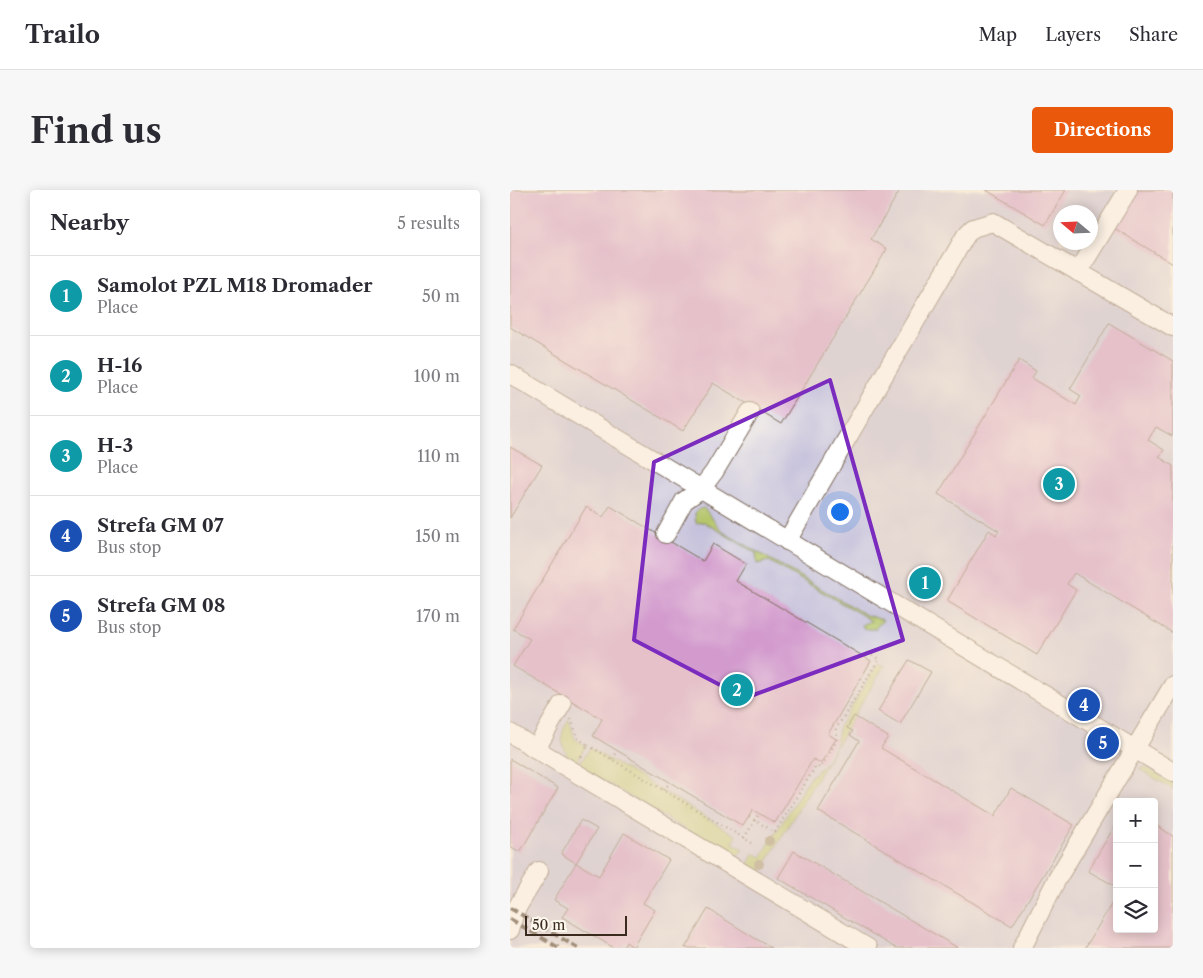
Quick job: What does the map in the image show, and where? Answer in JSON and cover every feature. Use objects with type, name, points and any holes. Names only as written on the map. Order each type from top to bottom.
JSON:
[{"type":"lane","points":[[1078,272],[1128,190]]},
{"type":"lane","points":[[787,541],[966,235],[973,228],[993,222],[1173,327]]},
{"type":"lane","points":[[510,374],[1173,772]]},
{"type":"lane","points":[[666,534],[684,501],[701,489],[750,412]]},
{"type":"lane","points":[[1022,948],[1057,879],[1173,686]]},
{"type":"lane","points":[[536,749],[564,711]]},
{"type":"lane","points":[[510,733],[868,948]]},
{"type":"lane","points":[[510,930],[515,911],[539,872]]},
{"type":"path","points":[[749,817],[776,832],[816,766],[820,768],[837,740],[836,729],[879,659],[868,653]]},
{"type":"path","points":[[564,711],[569,714],[578,738],[752,843]]},
{"type":"path","points":[[573,771],[588,745]]},
{"type":"path","points":[[612,759],[617,750]]},
{"type":"path","points":[[664,790],[670,782]]},
{"type":"path","points":[[744,838],[760,814]]},
{"type":"highlighted area","points":[[830,380],[903,640],[745,698],[634,640],[654,462]]},
{"type":"shaded area","points":[[510,190],[1173,190],[1173,948],[510,948]]},
{"type":"green space","points":[[704,508],[723,532],[866,615],[883,620],[875,629],[864,629],[862,625],[871,621],[862,615],[769,561],[757,564],[756,553],[704,522],[696,523],[695,513],[699,509]]},
{"type":"green space","points":[[878,663],[884,666],[762,870],[758,872],[750,869],[748,865],[753,853],[761,857],[810,777],[830,756],[838,736],[838,729]]},
{"type":"green space","points":[[569,719],[575,739],[586,746],[575,764],[565,759],[567,755],[562,741],[564,728]]},
{"type":"green space","points":[[590,748],[737,836],[733,843],[743,849],[742,851],[738,855],[730,856],[578,766]]},
{"type":"green space","points":[[1145,767],[1173,782],[1173,789],[1139,769]]},
{"type":"building","points":[[510,190],[900,190],[871,239],[887,249],[781,424],[713,383],[683,431],[510,327]]},
{"type":"building","points":[[986,190],[1066,190],[1057,205],[1053,205],[1053,212],[1045,225]]},
{"type":"building","points":[[1137,190],[1173,190],[1173,264],[1114,228]]},
{"type":"building","points":[[1109,323],[1173,361],[1173,434],[1172,436],[1156,427],[1148,440],[1164,450],[1159,457],[1173,466],[1173,633],[1074,573],[1067,584],[1076,590],[1037,655],[947,601],[989,530],[996,535],[999,531],[938,494],[1019,360],[1036,371],[1032,378],[1076,405],[1081,396],[1070,389]]},
{"type":"building","points":[[510,447],[542,465],[510,518]]},
{"type":"building","points":[[610,506],[703,561],[713,544],[746,564],[736,581],[871,661],[828,734],[836,739],[821,763],[813,759],[775,823],[753,810],[743,826],[593,736],[602,719],[513,666],[530,639],[513,629],[586,507],[603,517]]},
{"type":"building","points":[[909,660],[931,672],[900,724],[878,711]]},
{"type":"building","points":[[854,716],[888,737],[881,748],[995,816],[1011,788],[1074,825],[1012,926],[818,811],[859,741],[850,735],[853,731],[847,728]]},
{"type":"building","points":[[510,759],[558,788],[520,852],[510,846]]},
{"type":"building","points":[[581,820],[597,829],[576,863],[561,854]]},
{"type":"building","points":[[1158,827],[1173,836],[1173,948],[1085,948],[1113,902],[1113,933],[1158,933]]},
{"type":"building","points":[[1113,829],[1113,885],[1088,871]]},
{"type":"building","points":[[624,833],[669,860],[643,903],[655,910],[633,947],[626,942],[623,948],[614,948],[562,917],[568,908],[554,900],[576,863],[599,876]]},
{"type":"building","points":[[794,851],[958,948],[896,948],[778,878]]},
{"type":"building","points":[[708,909],[753,937],[772,948],[685,948]]},
{"type":"railway","points":[[510,908],[578,948]]},
{"type":"railway","points":[[510,919],[559,948]]},
{"type":"place","name":"H-3","points":[[1059,484]]},
{"type":"place","name":"Samolot PZL M18 Dromader","points":[[925,583]]},
{"type":"place","name":"H-16","points":[[737,690]]},
{"type":"place","name":"Strefa GM 07","points":[[1084,705]]},
{"type":"place","name":"Strefa GM 08","points":[[1103,743]]}]
